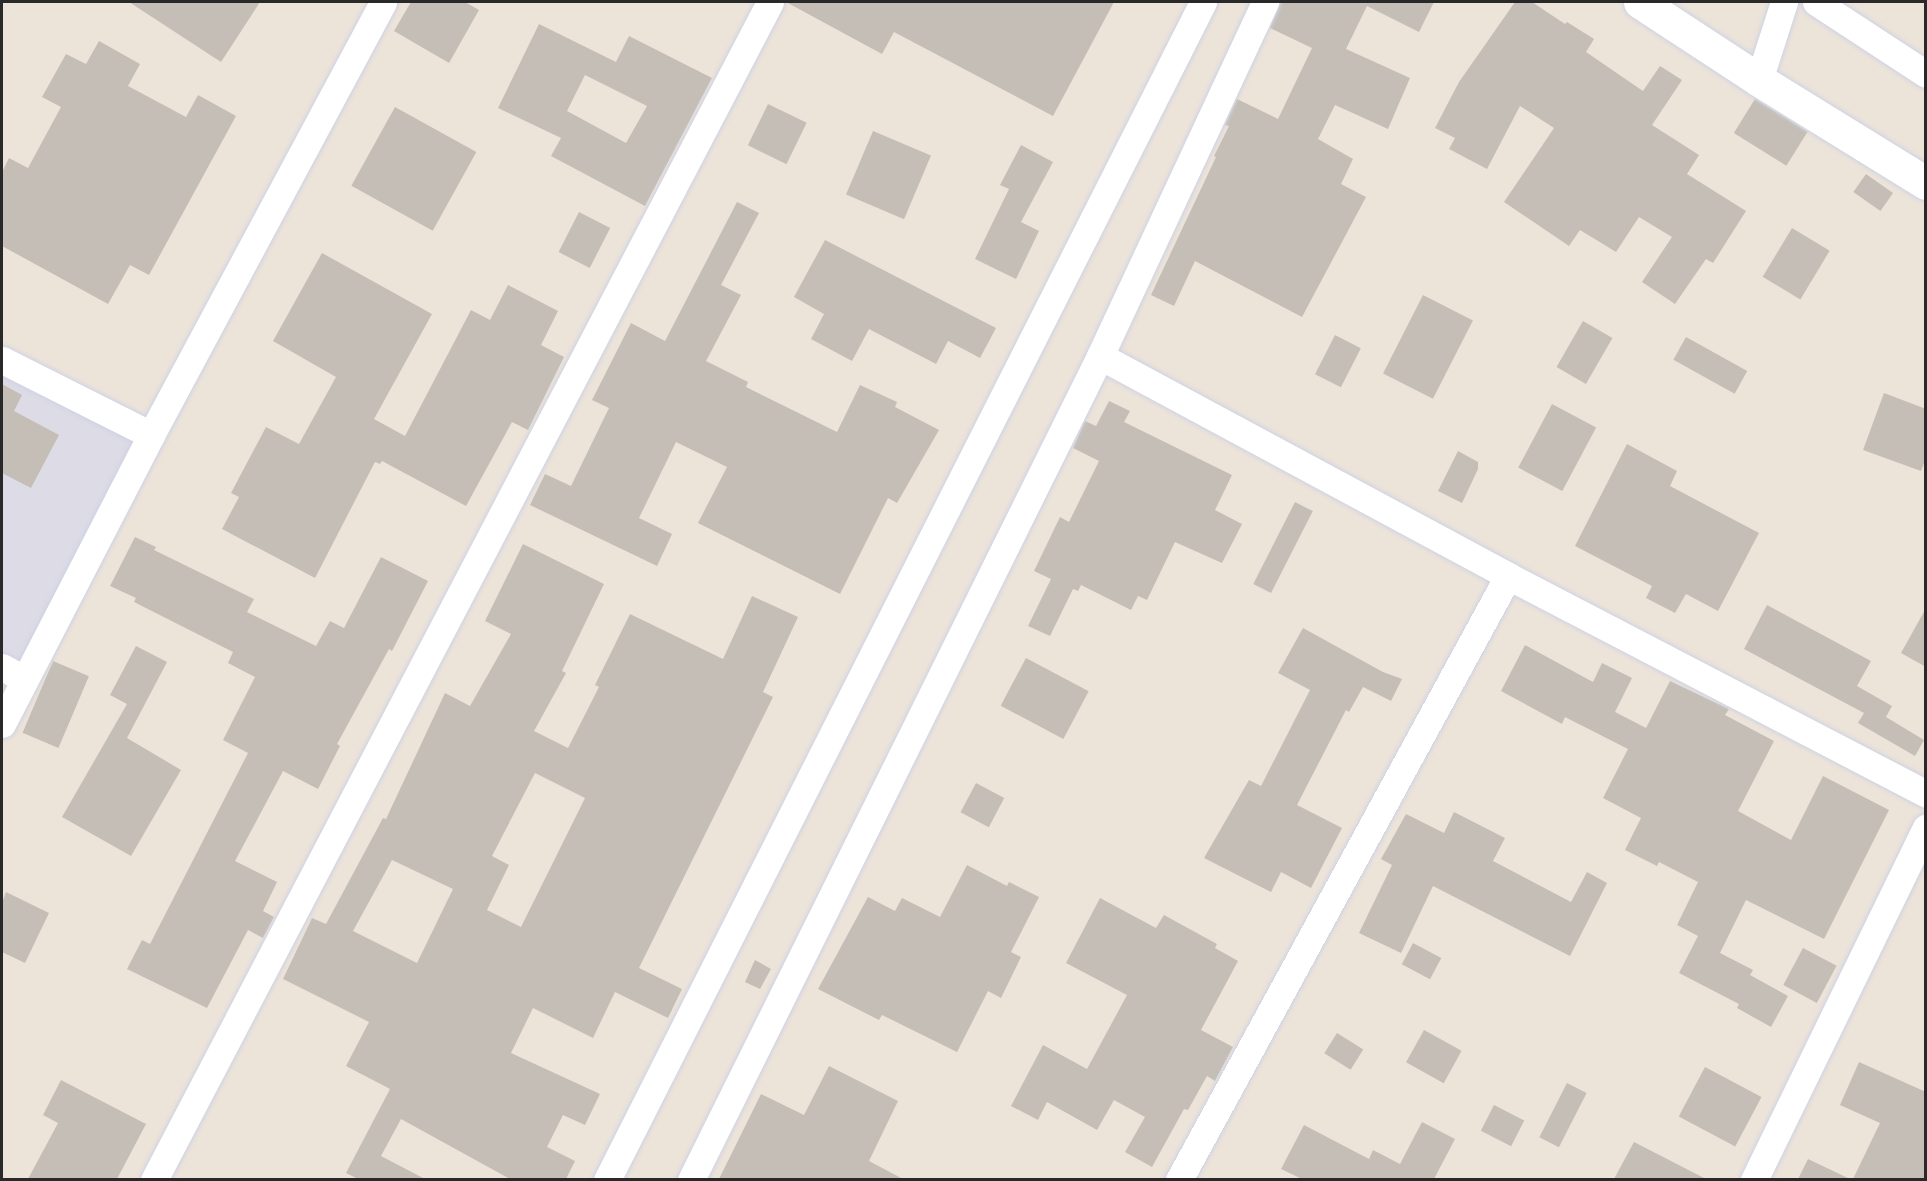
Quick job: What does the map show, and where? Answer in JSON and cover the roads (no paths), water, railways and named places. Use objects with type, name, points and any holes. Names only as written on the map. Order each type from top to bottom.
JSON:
[{"type":"street","points":[[2,724],[150,435],[383,2]]},
{"type":"street","points":[[154,1179],[770,2]]},
{"type":"street","points":[[607,1179],[1203,2]]},
{"type":"street","points":[[691,1179],[1100,356],[1264,2]]},
{"type":"street","points":[[1640,2],[1759,80],[1926,183]]},
{"type":"street","points":[[1759,80],[1784,2]]},
{"type":"street","points":[[1816,2],[1926,74]]},
{"type":"street","points":[[1100,356],[1508,576],[1926,794]]},
{"type":"street","points":[[2,360],[150,435]]},
{"type":"street","points":[[1189,1176],[1508,576]]},
{"type":"street","points":[[2,667],[25,680]]},
{"type":"street","points":[[1754,1179],[1926,828]]}]
